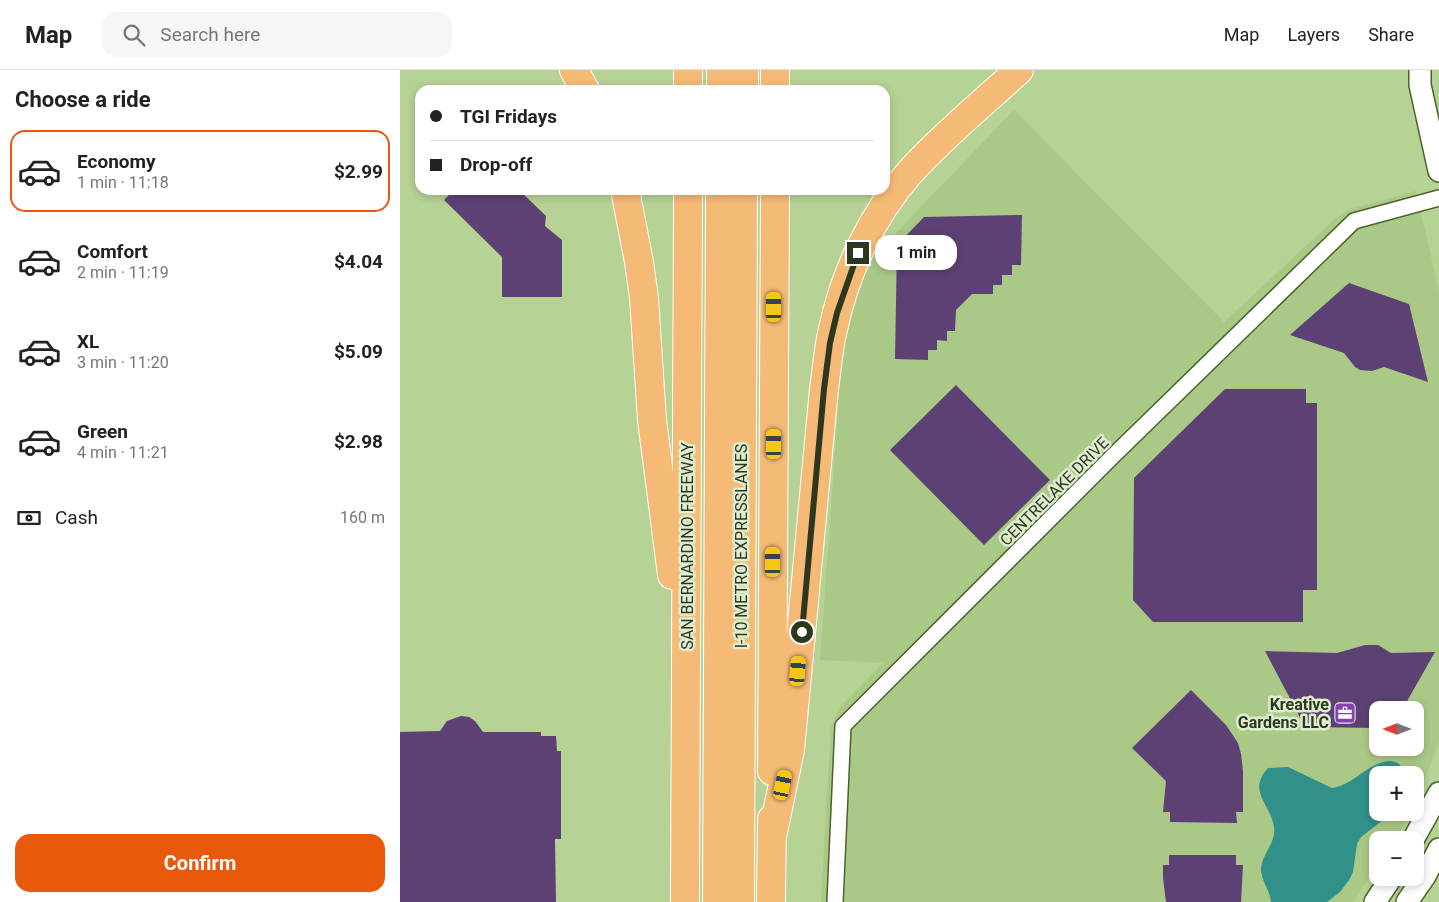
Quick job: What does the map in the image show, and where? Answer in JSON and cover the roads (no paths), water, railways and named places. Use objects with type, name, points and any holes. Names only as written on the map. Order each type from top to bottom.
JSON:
[{"type":"highway","points":[[574,70],[582,85]]},
{"type":"highway","points":[[688,70],[688,85]]},
{"type":"highway","points":[[721,70],[721,85]]},
{"type":"highway","points":[[744,70],[744,85]]},
{"type":"highway","points":[[775,70],[775,85]]},
{"type":"highway","points":[[772,837],[790,750],[824,389],[832,330],[837,313],[858,253],[872,225],[891,196],[910,172],[932,150],[1019,70]]},
{"type":"highway","points":[[626,195],[639,262],[647,328],[652,420],[686,680]]},
{"type":"highway","name":"SAN BERNARDINO FREEWAY","points":[[685,902],[688,195]]},
{"type":"highway","name":"I-10 METRO EXPRESSLANES","points":[[716,902],[720,195]]},
{"type":"highway","name":"I-10 METRO EXPRESSLANES","points":[[740,902],[743,195]]},
{"type":"highway","points":[[771,902],[775,195]]},
{"type":"main road","points":[[1420,70],[1420,85],[1439,171]]},
{"type":"main road","points":[[1418,831],[1439,792]]},
{"type":"main road","points":[[1407,902],[1425,876],[1439,849]]},
{"type":"main road","points":[[1376,902],[1386,886]]},
{"type":"street","name":"CENTRELAKE DRIVE","points":[[834,902],[843,726],[1122,447],[1354,221],[1439,198]]},
{"type":"water","points":[[1395,762],[1401,766],[1373,766],[1380,763]]},
{"type":"water","points":[[1288,767],[1332,788],[1347,783],[1369,769],[1369,821],[1382,821],[1361,837],[1357,844],[1353,872],[1349,880],[1340,892],[1327,902],[1271,902],[1262,878],[1261,869],[1273,839],[1274,828],[1260,791],[1259,784],[1262,777],[1268,768]]},
{"type":"place","name":"Kreative Gardens LLC","points":[[1345,713]]}]
